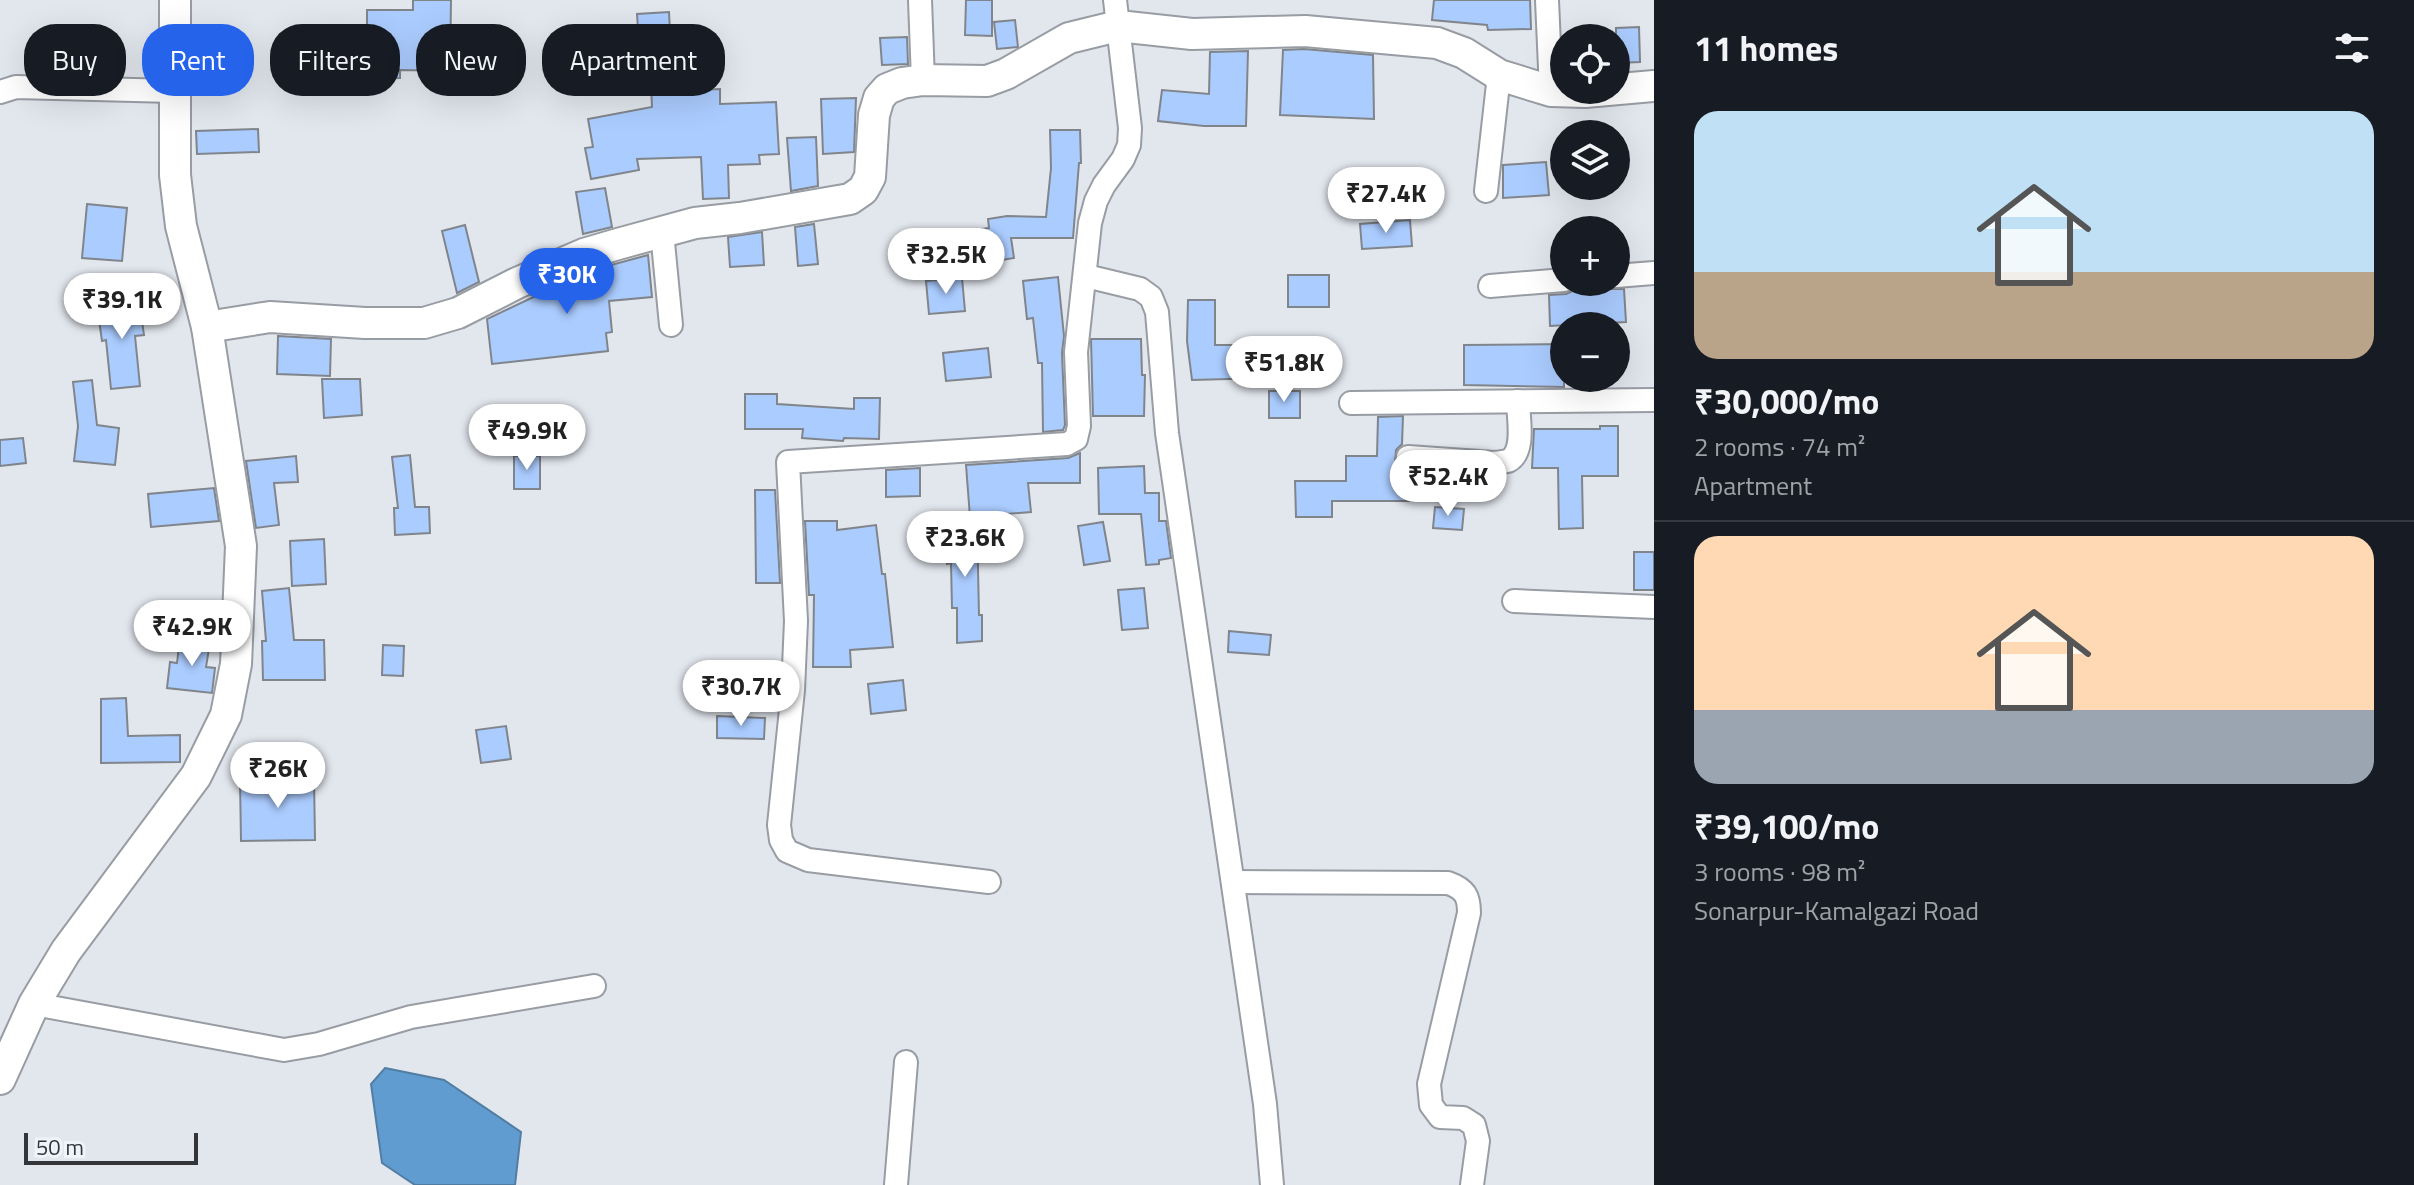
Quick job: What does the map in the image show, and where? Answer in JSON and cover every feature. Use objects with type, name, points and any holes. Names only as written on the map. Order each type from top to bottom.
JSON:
[{"type":"street","points":[[174,24],[175,0]]},
{"type":"street","points":[[920,0],[923,80]]},
{"type":"street","points":[[1547,0],[1550,68]]},
{"type":"street","points":[[207,327],[270,317],[424,323],[458,313],[584,254],[695,223],[751,217],[850,199],[863,190],[870,177],[872,129],[879,98],[887,89],[923,80],[987,81],[1006,74],[1116,13],[1192,34],[1305,31],[1437,43],[1464,53],[1499,75],[1550,91]]},
{"type":"street","points":[[989,882],[808,860],[787,851],[781,840],[779,825],[793,690],[796,621],[788,462],[1067,444],[1076,439],[1079,426],[1076,352],[1090,223],[1104,185],[1129,145],[1130,128],[1116,13]]},
{"type":"street","points":[[1486,191],[1499,75]]},
{"type":"street","points":[[1630,88],[1654,86]]},
{"type":"street","points":[[0,92],[16,87],[142,90]]},
{"type":"street","points":[[0,1079],[34,1004],[66,951],[196,776],[226,715],[236,664],[241,546],[207,327],[181,226],[175,175],[173,96]]},
{"type":"street","points":[[662,232],[671,325]]},
{"type":"street","points":[[1630,275],[1654,273]]},
{"type":"street","points":[[1086,276],[1140,289],[1151,297],[1157,312],[1167,433],[1265,1104],[1272,1185]]},
{"type":"street","points":[[1490,286],[1550,281]]},
{"type":"street","points":[[1351,403],[1654,400]]},
{"type":"street","points":[[1408,457],[1494,463],[1508,461],[1517,452],[1518,401]]},
{"type":"street","points":[[1514,601],[1654,607]]},
{"type":"street","points":[[1233,882],[1448,883],[1461,887],[1469,898],[1469,913],[1429,1084],[1431,1105],[1440,1117],[1463,1118],[1474,1125],[1478,1141],[1472,1185]]},
{"type":"street","points":[[34,1004],[284,1050],[319,1044],[411,1017],[594,986]]},
{"type":"street","points":[[896,1185],[906,1062]]},
{"type":"water","points":[[385,1068],[444,1080],[521,1132],[515,1185],[415,1185],[382,1163],[371,1084]]},
{"type":"building","points":[[413,0],[451,0],[451,24],[416,24],[416,70],[400,70],[400,24],[367,24],[367,10],[413,10]]},
{"type":"building","points":[[966,0],[992,0],[992,36],[965,35]]},
{"type":"building","points":[[1434,0],[1530,0],[1531,29],[1488,30],[1487,25],[1432,20]]},
{"type":"building","points":[[669,12],[670,24],[638,24],[637,14]]},
{"type":"building","points":[[1015,20],[1018,47],[997,49],[994,22]]},
{"type":"building","points":[[1630,27],[1639,27],[1640,62],[1630,62]]},
{"type":"building","points":[[907,37],[908,64],[882,65],[880,38]]},
{"type":"building","points":[[1283,50],[1373,55],[1374,119],[1280,115]]},
{"type":"building","points":[[1248,51],[1246,126],[1158,121],[1162,90],[1209,94],[1210,52]]},
{"type":"building","points":[[651,96],[720,96],[720,104],[776,102],[779,154],[759,155],[760,164],[728,165],[729,198],[703,199],[701,157],[637,159],[639,170],[591,179],[585,148],[593,147],[588,119],[652,107]]},
{"type":"building","points":[[856,98],[854,152],[823,154],[821,99]]},
{"type":"building","points":[[258,129],[259,152],[197,154],[196,131]]},
{"type":"building","points":[[1050,130],[1080,130],[1081,163],[1073,238],[1011,238],[1014,258],[971,265],[967,240],[982,238],[981,229],[989,228],[988,219],[1046,217],[1051,168]]},
{"type":"building","points":[[816,137],[818,186],[791,191],[787,138]]},
{"type":"building","points":[[1546,162],[1549,195],[1503,198],[1503,165]]},
{"type":"building","points":[[605,188],[612,227],[583,234],[576,192]]},
{"type":"building","points":[[87,204],[127,208],[122,261],[82,258]]},
{"type":"building","points":[[1410,220],[1412,246],[1362,249],[1360,224]]},
{"type":"building","points":[[814,224],[818,264],[798,266],[795,227]]},
{"type":"building","points":[[465,225],[479,282],[457,293],[442,231]]},
{"type":"building","points":[[762,232],[764,265],[730,267],[728,237]]},
{"type":"building","points":[[648,255],[652,297],[609,301],[612,332],[606,333],[608,351],[492,364],[487,319],[565,282],[601,278],[600,268]]},
{"type":"building","points":[[1288,275],[1329,275],[1329,307],[1288,307]]},
{"type":"building","points":[[1058,277],[1064,336],[1065,425],[1063,430],[1043,432],[1042,363],[1038,363],[1033,318],[1027,319],[1023,281]]},
{"type":"building","points":[[962,278],[965,311],[929,314],[926,281]]},
{"type":"building","points":[[1549,295],[1624,296],[1625,312],[1550,312],[1550,326]]},
{"type":"building","points":[[139,300],[144,335],[135,336],[140,386],[111,389],[106,340],[102,341],[97,306]]},
{"type":"building","points":[[1188,300],[1215,300],[1215,345],[1264,345],[1265,378],[1192,380],[1187,341]]},
{"type":"building","points":[[278,336],[331,339],[330,376],[277,374]]},
{"type":"building","points":[[1091,339],[1141,339],[1142,375],[1145,375],[1144,416],[1093,416]]},
{"type":"building","points":[[1550,344],[1550,387],[1464,385],[1464,345]]},
{"type":"building","points":[[988,348],[991,377],[946,381],[943,353]]},
{"type":"building","points":[[322,379],[360,379],[362,415],[324,418]]},
{"type":"building","points":[[92,380],[97,425],[119,428],[115,465],[74,461],[78,426],[73,382]]},
{"type":"building","points":[[1269,391],[1300,391],[1300,418],[1269,418]]},
{"type":"building","points":[[745,394],[777,394],[777,404],[854,409],[854,398],[880,398],[879,439],[844,438],[843,441],[802,438],[803,429],[745,429]]},
{"type":"building","points":[[1403,416],[1402,444],[1396,450],[1395,462],[1406,471],[1439,473],[1439,501],[1332,501],[1332,517],[1296,517],[1295,481],[1346,481],[1346,456],[1377,456],[1378,417]]},
{"type":"building","points":[[1600,426],[1618,426],[1618,476],[1582,476],[1583,528],[1559,529],[1558,468],[1532,468],[1534,429],[1600,429]]},
{"type":"building","points":[[23,438],[26,463],[0,466],[0,440]]},
{"type":"building","points":[[1080,453],[1080,483],[1028,483],[1031,512],[970,517],[966,465],[1068,458]]},
{"type":"building","points":[[410,455],[415,507],[429,507],[430,533],[395,535],[394,508],[398,508],[392,457]]},
{"type":"building","points":[[296,456],[298,482],[274,483],[279,525],[256,528],[246,461]]},
{"type":"building","points":[[514,456],[540,456],[540,489],[514,489]]},
{"type":"building","points":[[1144,466],[1145,493],[1159,493],[1159,521],[1166,521],[1171,558],[1159,560],[1159,564],[1146,565],[1141,514],[1099,514],[1098,468]]},
{"type":"building","points":[[920,468],[920,496],[886,497],[886,470]]},
{"type":"building","points":[[214,488],[219,521],[151,527],[148,494]]},
{"type":"building","points":[[755,490],[775,490],[780,583],[756,583]]},
{"type":"building","points":[[1435,507],[1464,509],[1462,530],[1433,528]]},
{"type":"building","points":[[805,521],[837,521],[837,530],[876,525],[893,647],[850,650],[851,667],[813,667],[814,595],[809,595]]},
{"type":"building","points":[[1103,522],[1110,561],[1084,565],[1078,526]]},
{"type":"building","points":[[977,523],[982,641],[957,643],[957,608],[952,608],[951,563],[947,564],[944,525]]},
{"type":"building","points":[[324,539],[326,584],[292,586],[290,541]]},
{"type":"building","points":[[1634,552],[1654,552],[1654,590],[1634,590]]},
{"type":"building","points":[[289,588],[294,640],[324,640],[325,680],[263,680],[262,641],[266,641],[262,591]]},
{"type":"building","points":[[1144,588],[1148,628],[1122,630],[1118,590]]},
{"type":"building","points":[[1229,631],[1271,635],[1269,655],[1228,652]]},
{"type":"building","points":[[180,638],[210,642],[206,667],[215,668],[212,693],[167,688],[170,662],[177,663]]},
{"type":"building","points":[[383,645],[404,646],[403,676],[382,675]]},
{"type":"building","points":[[903,680],[906,710],[871,714],[868,684]]},
{"type":"building","points":[[126,698],[128,736],[180,735],[180,762],[101,763],[101,699]]},
{"type":"building","points":[[717,716],[765,718],[764,739],[717,738]]},
{"type":"building","points":[[506,726],[511,759],[481,763],[476,730]]},
{"type":"building","points":[[314,779],[315,840],[241,841],[240,780]]}]
